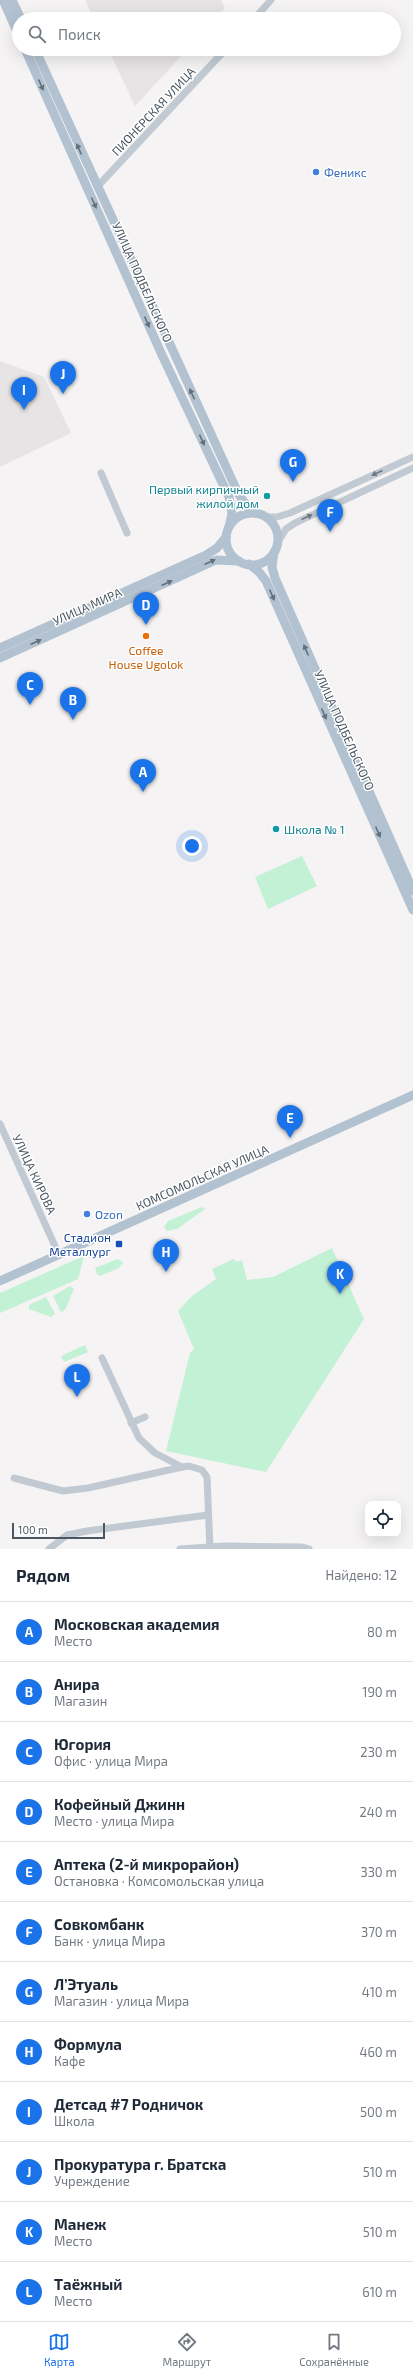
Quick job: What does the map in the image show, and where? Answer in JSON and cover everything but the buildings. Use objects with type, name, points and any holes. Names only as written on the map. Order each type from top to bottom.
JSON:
[{"type":"main road","points":[[3,0],[12,20]]},
{"type":"main road","points":[[12,0],[18,12]]},
{"type":"main road","name":"УЛИЦА ПОДБЕЛЬСКОГО","points":[[28,56],[238,493],[244,502],[256,513]]},
{"type":"main road","name":"УЛИЦА ПОДБЕЛЬСКОГО","points":[[38,56],[96,187],[117,243],[228,497],[232,514],[229,526]]},
{"type":"main road","points":[[182,571],[216,560],[239,561],[249,564],[266,560],[274,552],[278,542],[276,530],[266,517],[256,513],[241,516],[229,526],[226,537],[228,548],[239,561]]},
{"type":"main road","points":[[182,571],[212,552],[226,537]]},
{"type":"main road","name":"УЛИЦА ПОДБЕЛЬСКОГО","points":[[274,552],[272,567],[275,578],[413,890]]},
{"type":"main road","name":"УЛИЦА ПОДБЕЛЬСКОГО","points":[[249,564],[259,572],[266,581],[413,910]]},
{"type":"main road","name":"УЛИЦА МИРА","points":[[0,648],[182,571]]},
{"type":"main road","name":"УЛИЦА МИРА","points":[[0,658],[182,571]]},
{"type":"main road","name":"КОМСОМОЛЬСКАЯ УЛИЦА","points":[[0,1281],[413,1095]]},
{"type":"street","points":[[260,12],[271,0]]},
{"type":"street","name":"ПИОНЕРСКАЯ УЛИЦА","points":[[96,187],[219,56]]},
{"type":"street","points":[[266,517],[277,517],[290,513],[413,457]]},
{"type":"street","points":[[278,542],[286,529],[295,523],[413,468]]},
{"type":"street","points":[[101,473],[127,533]]},
{"type":"street","name":"УЛИЦА КИРОВА","points":[[0,1124],[59,1255]]},
{"type":"street","points":[[102,1358],[139,1438],[155,1453],[182,1467]]},
{"type":"street","points":[[131,1423],[145,1417]]},
{"type":"street","points":[[14,1478],[63,1491],[88,1488],[182,1467],[189,1466],[202,1470],[207,1477],[210,1548]]},
{"type":"street","points":[[49,1549],[67,1535],[86,1531],[208,1515]]},
{"type":"street","points":[[180,1549],[268,1547],[309,1549]]},
{"type":"shaded area","points":[[85,0],[221,0],[225,8],[221,12],[91,12]]},
{"type":"shaded area","points":[[111,56],[181,56],[135,106]]},
{"type":"shaded area","points":[[0,361],[44,377],[71,433],[0,467]]},
{"type":"green space","points":[[302,856],[317,886],[268,909],[255,877]]},
{"type":"green space","points":[[202,1207],[205,1209],[177,1229],[167,1231],[164,1227],[168,1221]]},
{"type":"green space","points":[[332,1248],[364,1319],[266,1472],[166,1451],[190,1353],[194,1349],[178,1311],[192,1296],[216,1279],[212,1269],[234,1259],[236,1262],[242,1260],[247,1280],[273,1277]]},
{"type":"green space","points":[[84,1256],[78,1279],[0,1313],[0,1293]]},
{"type":"green space","points":[[118,1259],[123,1262],[119,1268],[100,1276],[97,1274],[95,1268]]},
{"type":"green space","points":[[70,1286],[74,1289],[65,1310],[61,1312],[53,1296]]},
{"type":"green space","points":[[46,1297],[55,1314],[51,1317],[29,1309],[29,1305]]},
{"type":"green space","points":[[85,1345],[88,1352],[64,1362],[61,1356]]},
{"type":"place","name":"Феникс","points":[[316,172]]},
{"type":"place","name":"Прокуратура г. Братска","points":[[63,394]]},
{"type":"place","name":"Детсад #7 Родничок","points":[[24,410]]},
{"type":"place","name":"Л’Этуаль","points":[[293,482]]},
{"type":"place","name":"Первый кирпичный жилой дом","points":[[267,496]]},
{"type":"place","name":"Совкомбанк","points":[[330,532]]},
{"type":"place","name":"Кофейный Джинн","points":[[146,625]]},
{"type":"place","name":"Coffee House Ugolok","points":[[146,636]]},
{"type":"place","name":"Югория","points":[[30,705]]},
{"type":"place","name":"Анира","points":[[73,720]]},
{"type":"place","name":"Московская академия","points":[[143,792]]},
{"type":"place","name":"Школа № 1","points":[[276,829]]},
{"type":"place","name":"Аптека (2-й микрорайон)","points":[[290,1138]]},
{"type":"place","name":"Ozon","points":[[87,1214]]},
{"type":"place","name":"Стадион Металлург","points":[[119,1244]]},
{"type":"place","name":"Формула","points":[[166,1272]]},
{"type":"place","name":"Манеж","points":[[340,1294]]},
{"type":"place","name":"Таёжный","points":[[77,1397]]}]
